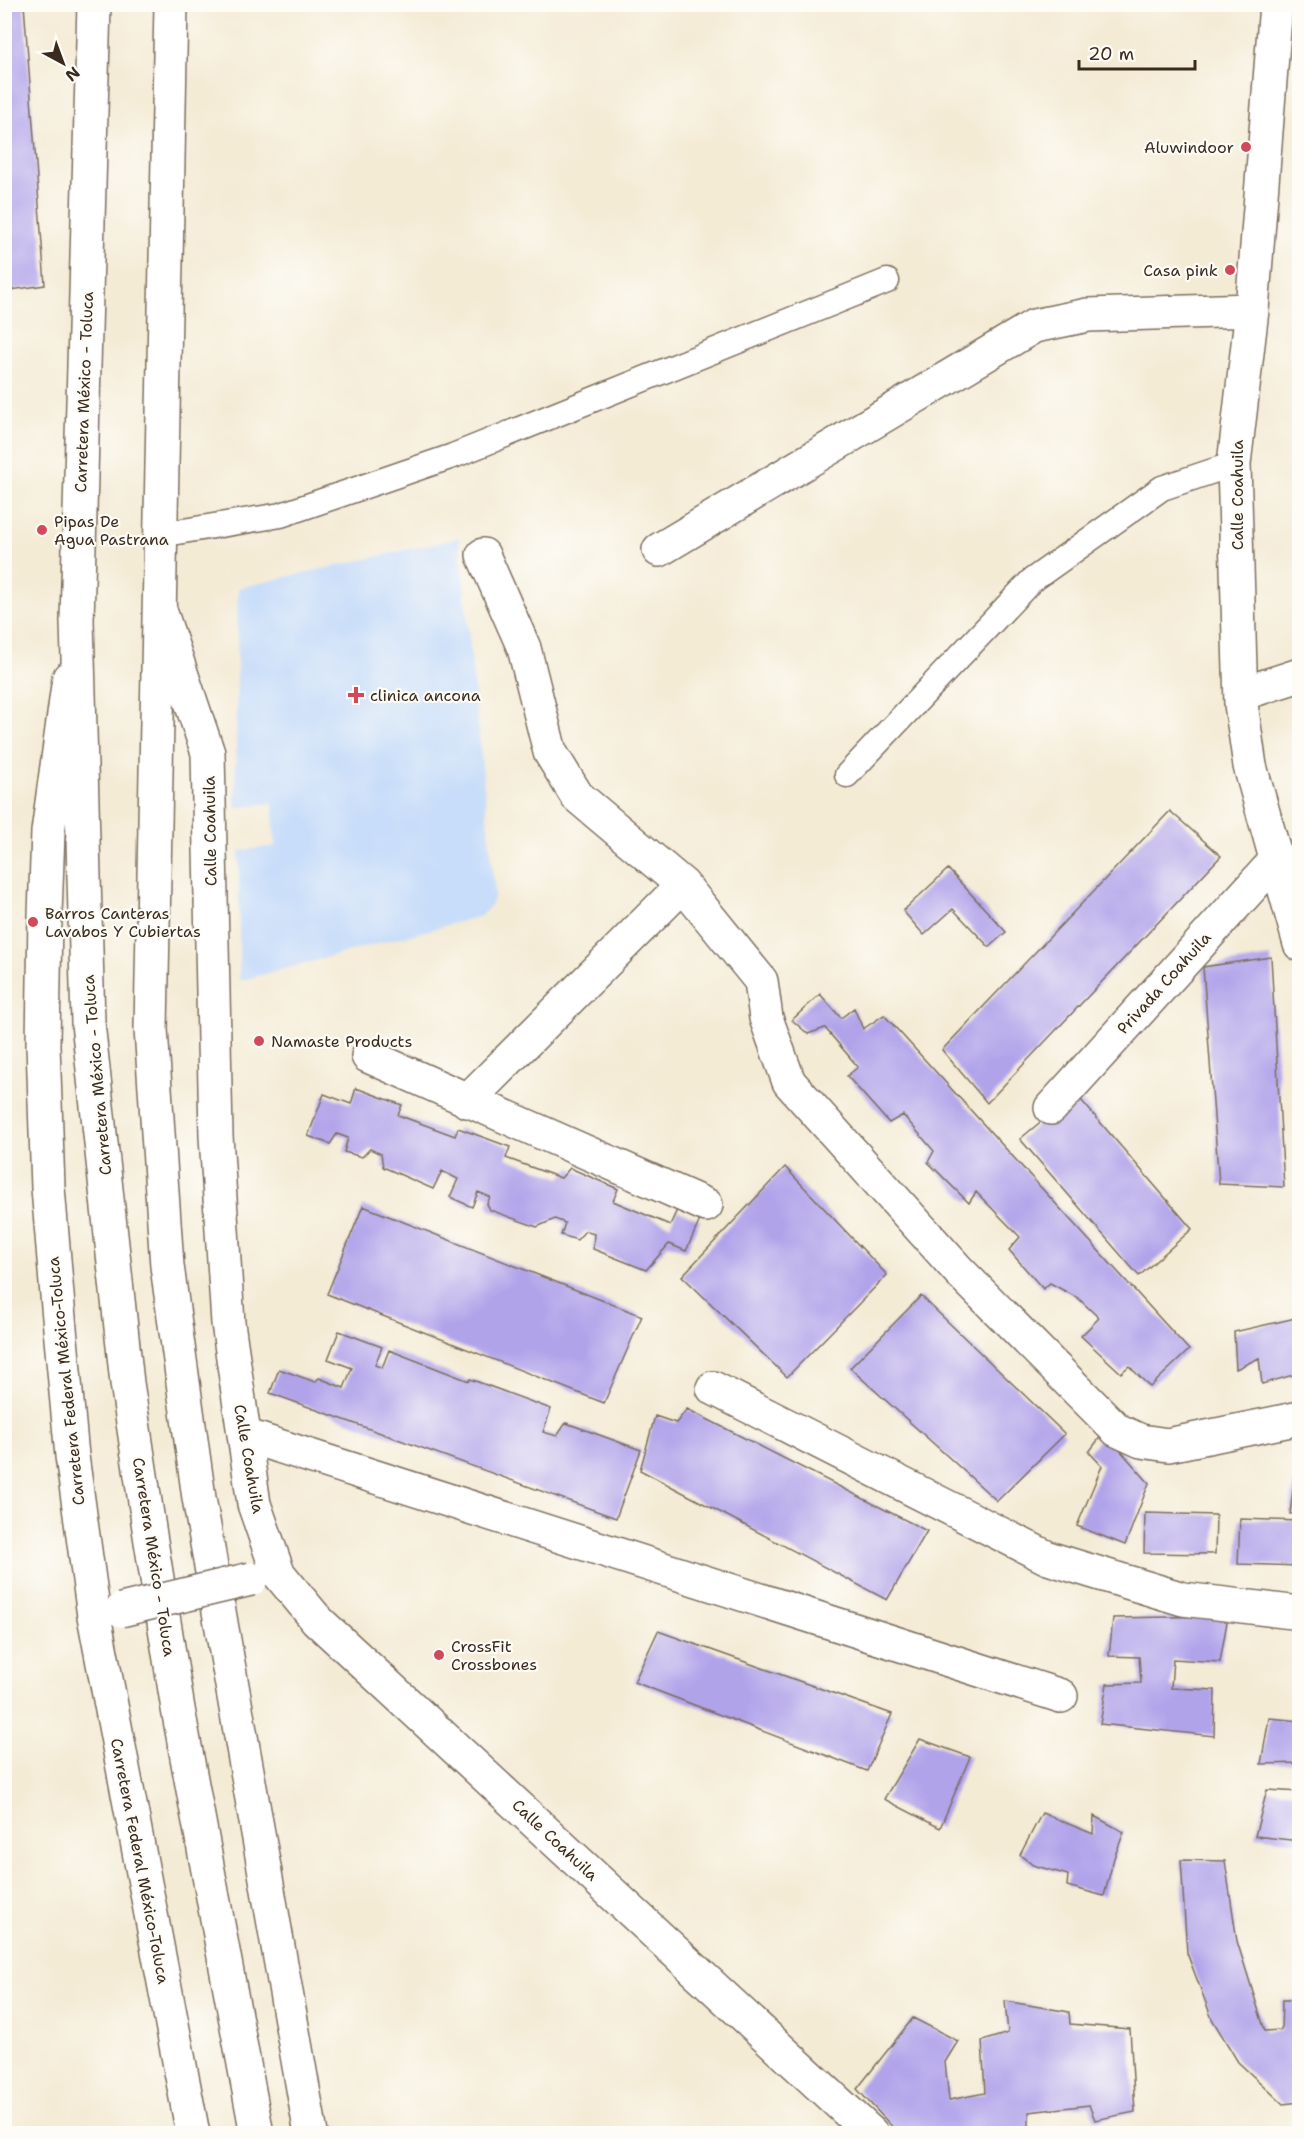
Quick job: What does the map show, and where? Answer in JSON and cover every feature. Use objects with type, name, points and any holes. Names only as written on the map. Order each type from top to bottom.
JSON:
[{"type":"street","name":"Carretera México - Toluca","points":[[94,4],[78,620],[88,1023],[127,1383],[178,1709],[257,2133]]},
{"type":"street","points":[[171,4],[151,1029],[167,1266],[199,1498],[311,2133]]},
{"type":"street","name":"Calle Coahuila","points":[[1276,4],[1252,310],[1234,464],[1241,694],[1250,766],[1299,944]]},
{"type":"street","points":[[660,550],[1034,326],[1088,315],[1252,310]]},
{"type":"street","points":[[483,555],[524,648],[550,752],[577,796],[683,885],[761,981],[766,1018],[789,1082],[959,1270],[1117,1430],[1142,1441],[1168,1445],[1299,1418]]},
{"type":"street","name":"Calle Coahuila","points":[[159,606],[208,753],[216,1136],[228,1323],[265,1576],[317,1620],[872,2133]]},
{"type":"street","name":"Carretera Federal México-Toluca","points":[[78,620],[48,832],[45,915],[44,1045],[48,1188],[57,1307],[72,1456],[107,1613],[193,2133]]},
{"type":"street","points":[[1241,694],[1299,675]]},
{"type":"street","name":"Privada Coahuila","points":[[1051,1108],[1277,858]]},
{"type":"street","points":[[467,1101],[683,885]]},
{"type":"street","points":[[368,1056],[706,1205]]},
{"type":"street","points":[[713,1388],[1048,1558],[1183,1599],[1299,1613]]},
{"type":"street","points":[[244,1435],[1061,1696]]},
{"type":"street","points":[[107,1613],[265,1576]]},
{"type":"lane","points":[[159,535],[281,515],[432,463],[887,281]]},
{"type":"lane","points":[[847,775],[1031,581],[1162,488],[1234,464]]},
{"type":"shaded area","name":"clinica ancona","points":[[459,538],[495,894],[491,905],[481,916],[239,981],[239,851],[275,846],[273,803],[235,808],[238,588]]},
{"type":"building","points":[[4,4],[24,4],[45,285],[4,291]]},
{"type":"building","points":[[1170,811],[1221,856],[987,1103],[942,1050]]},
{"type":"building","points":[[948,869],[1006,932],[989,947],[953,909],[924,935],[903,911]]},
{"type":"building","points":[[1271,957],[1284,1187],[1219,1184],[1203,967]]},
{"type":"building","points":[[820,994],[841,1018],[854,1008],[863,1029],[884,1015],[1189,1350],[1150,1387],[1129,1366],[1121,1373],[1081,1336],[1099,1318],[1078,1298],[1050,1283],[1043,1289],[1009,1250],[1020,1237],[976,1192],[969,1203],[928,1162],[934,1151],[903,1115],[889,1123],[847,1076],[858,1067],[825,1028],[808,1034],[792,1020]]},
{"type":"building","points":[[356,1088],[402,1105],[398,1115],[455,1136],[458,1128],[510,1147],[506,1158],[561,1178],[570,1168],[618,1189],[613,1201],[670,1225],[677,1210],[700,1220],[686,1251],[669,1244],[646,1270],[593,1249],[594,1234],[585,1231],[577,1240],[561,1235],[565,1223],[555,1219],[537,1227],[490,1210],[487,1204],[490,1197],[478,1192],[472,1207],[450,1197],[458,1179],[442,1171],[433,1189],[383,1167],[381,1154],[370,1149],[362,1157],[344,1152],[348,1138],[337,1134],[330,1144],[308,1136],[324,1094],[351,1104]]},
{"type":"building","points":[[1075,1093],[1192,1229],[1139,1276],[1020,1139]]},
{"type":"building","points":[[785,1167],[887,1275],[787,1377],[682,1276]]},
{"type":"building","points":[[363,1206],[642,1316],[604,1403],[327,1294]]},
{"type":"building","points":[[921,1296],[1065,1434],[997,1501],[850,1368]]},
{"type":"building","points":[[1300,1317],[1300,1373],[1262,1384],[1259,1358],[1236,1369],[1234,1332]]},
{"type":"building","points":[[339,1331],[382,1347],[375,1365],[382,1368],[389,1350],[551,1409],[543,1432],[557,1436],[566,1423],[641,1450],[616,1518],[270,1393],[279,1369],[315,1382],[319,1378],[344,1388],[352,1368],[328,1359]]},
{"type":"building","points":[[687,1409],[927,1531],[887,1600],[640,1470],[655,1416],[676,1423]]},
{"type":"building","points":[[1104,1432],[1149,1483],[1125,1545],[1077,1526],[1102,1466],[1089,1452]]},
{"type":"building","points":[[1296,1465],[1300,1465],[1300,1513],[1290,1514]]},
{"type":"building","points":[[1145,1513],[1216,1515],[1215,1554],[1144,1553]]},
{"type":"building","points":[[1240,1519],[1300,1521],[1300,1566],[1238,1564]]},
{"type":"building","points":[[1228,1616],[1220,1662],[1173,1659],[1171,1688],[1215,1690],[1214,1736],[1100,1724],[1107,1684],[1141,1683],[1139,1657],[1109,1656],[1113,1618]]},
{"type":"building","points":[[658,1631],[892,1714],[867,1771],[634,1682]]},
{"type":"building","points":[[1269,1718],[1300,1721],[1300,1763],[1261,1764]]},
{"type":"building","points":[[920,1739],[970,1757],[940,1828],[884,1799]]},
{"type":"building","points":[[1267,1790],[1300,1792],[1300,1841],[1255,1836]]},
{"type":"building","points":[[1042,1813],[1093,1834],[1094,1816],[1124,1832],[1104,1896],[1067,1886],[1068,1875],[1033,1865],[1020,1855]]},
{"type":"building","points":[[1181,1860],[1225,1861],[1237,1941],[1265,2031],[1281,2030],[1282,2000],[1300,2000],[1300,2102],[1283,2104],[1238,2062],[1212,2019],[1187,1953]]},
{"type":"building","points":[[1005,2001],[1069,2012],[1070,2024],[1130,2029],[1135,2112],[1095,2120],[1089,2105],[1029,2112],[1029,2134],[899,2134],[857,2089],[913,2018],[958,2041],[945,2062],[949,2100],[985,2093],[982,2041],[1008,2033]]},
{"type":"place","name":"Aluwindoor","points":[[1246,147]]},
{"type":"place","name":"Casa pink","points":[[1230,270]]},
{"type":"place","name":"Pipas De Agua Pastrana","points":[[42,530]]},
{"type":"place","name":"clinica ancona","points":[[356,695]]},
{"type":"place","name":"Barros Canteras Lavabos Y Cubiertas","points":[[33,922]]},
{"type":"place","name":"Namaste Products","points":[[259,1041]]},
{"type":"place","name":"CrossFit Crossbones","points":[[439,1655]]}]
